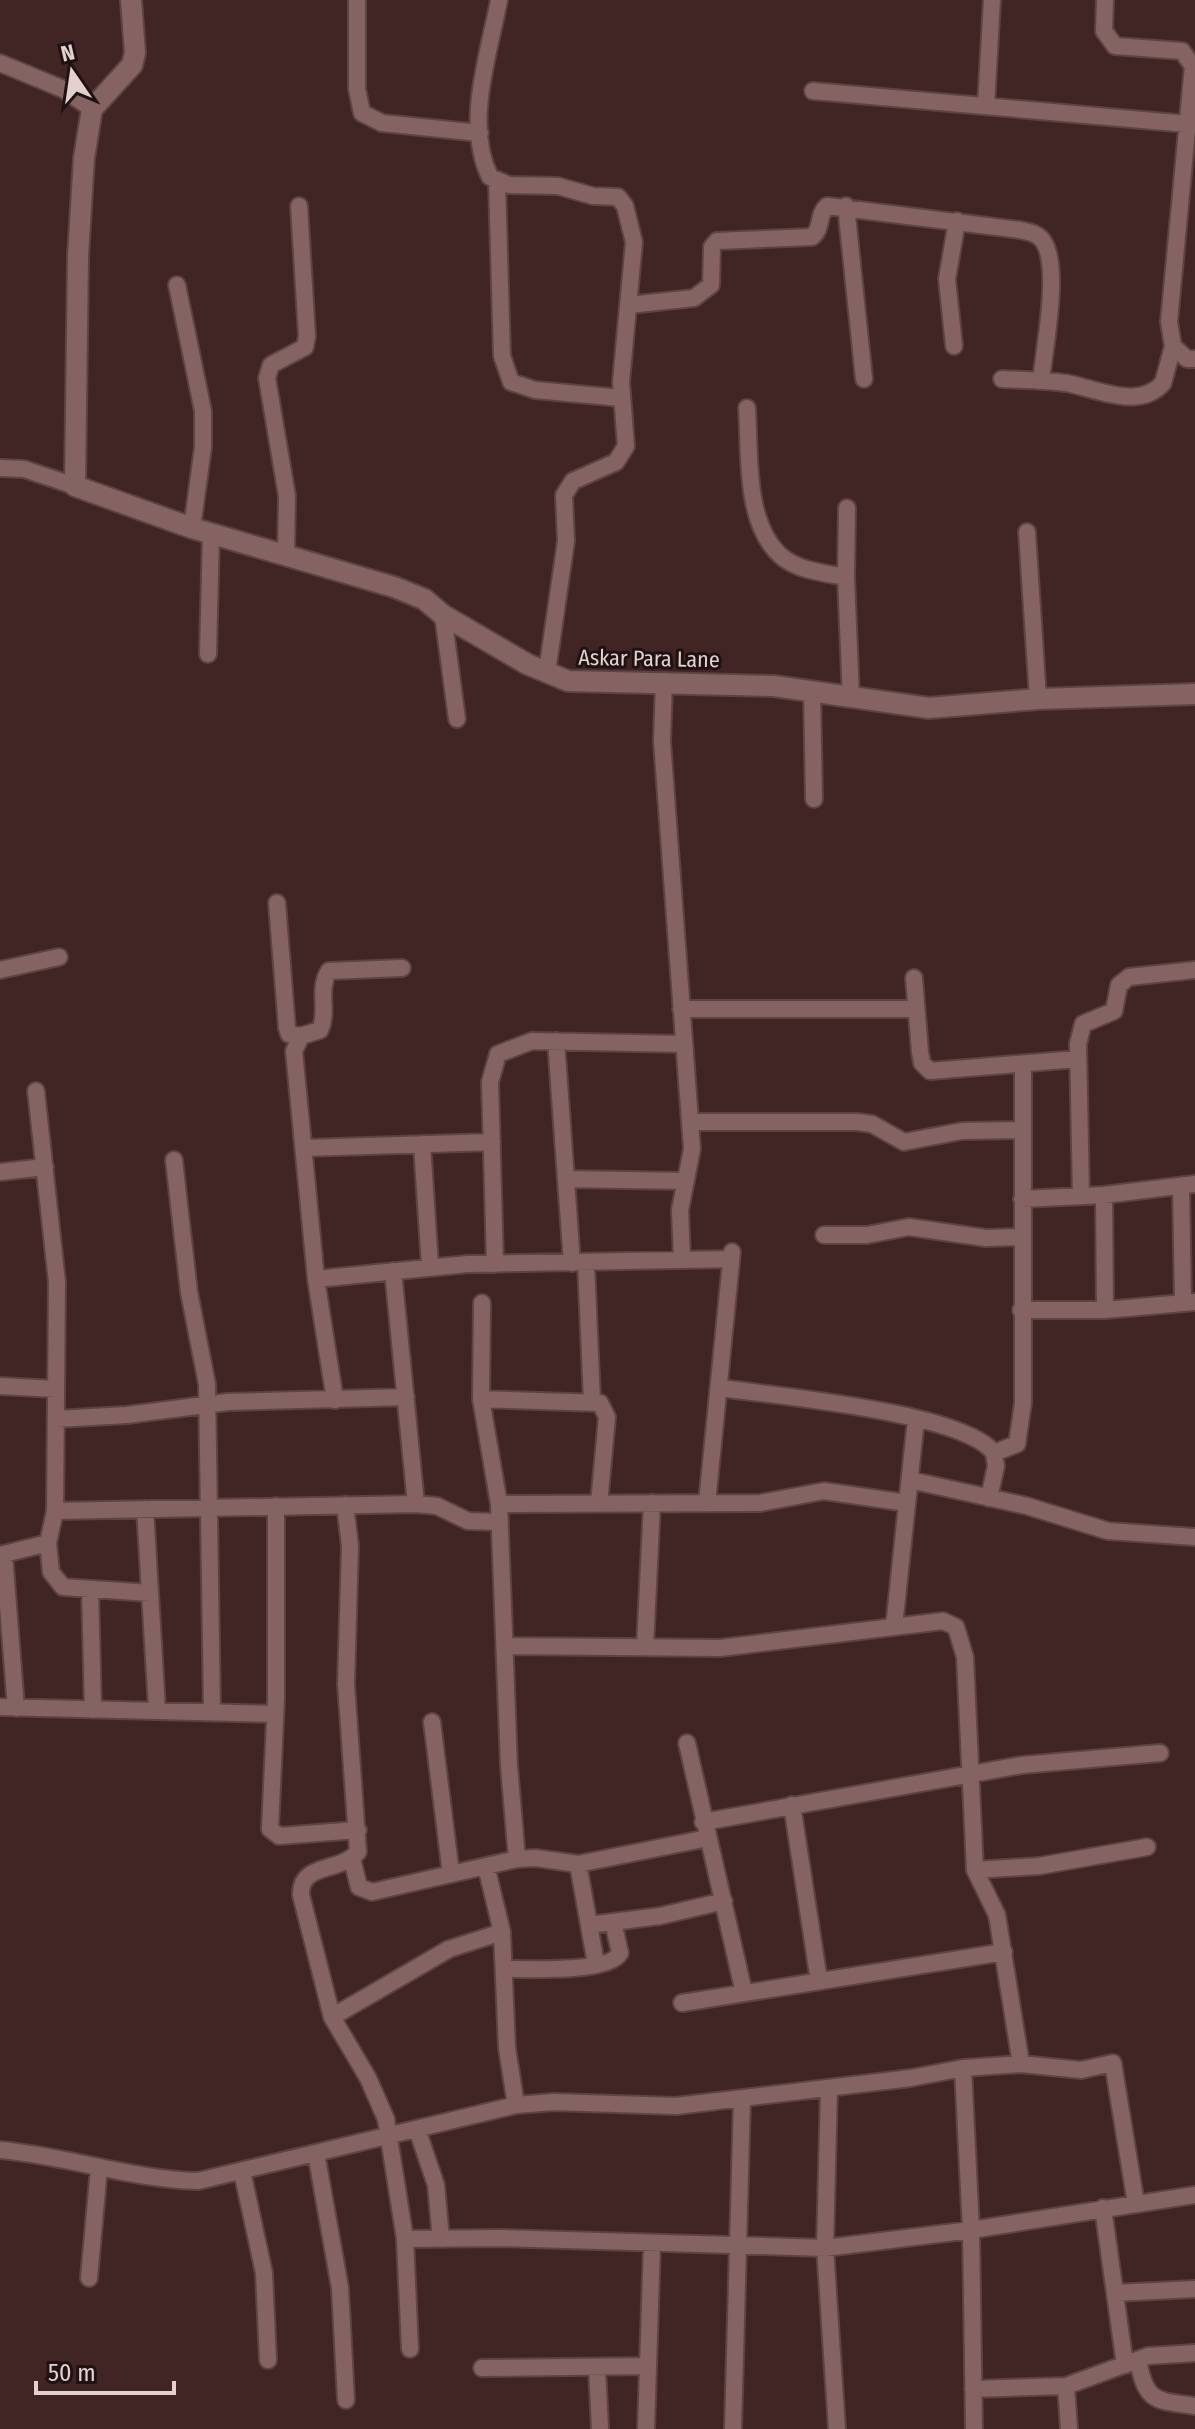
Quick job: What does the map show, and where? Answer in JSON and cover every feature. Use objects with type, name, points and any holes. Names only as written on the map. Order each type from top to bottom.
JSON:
[{"type":"street","points":[[75,486],[78,256],[84,158],[92,109],[132,65],[135,53],[131,0]]},
{"type":"street","points":[[357,0],[357,89],[362,113],[382,123],[480,133]]},
{"type":"street","points":[[499,0],[481,102],[480,133],[486,169],[497,182],[502,356],[511,382],[535,390],[621,398]]},
{"type":"street","points":[[986,105],[992,0]]},
{"type":"street","points":[[1105,0],[1104,31],[1115,46],[1172,49],[1189,57],[1194,77],[1171,285],[1169,337],[1173,346],[1187,359],[1195,359]]},
{"type":"street","points":[[0,63],[63,89],[92,109]]},
{"type":"street","points":[[813,91],[1188,124]]},
{"type":"street","points":[[497,182],[558,186],[593,196],[618,197],[625,206],[634,242],[621,398],[628,434],[623,456],[606,469],[573,481],[564,495],[566,541],[547,672]]},
{"type":"street","points":[[286,554],[287,496],[267,378],[271,365],[305,347],[307,336],[299,206]]},
{"type":"street","points":[[629,305],[676,303],[705,292],[711,285],[712,247],[717,241],[804,240],[819,231],[822,210],[827,206],[1020,230],[1035,234],[1042,241],[1050,273],[1041,381]]},
{"type":"street","points":[[846,206],[864,379]]},
{"type":"street","points":[[954,346],[947,279],[957,221]]},
{"type":"street","points":[[177,285],[203,411],[201,531],[208,654]]},
{"type":"street","points":[[1002,379],[1041,381],[1123,396],[1152,392],[1163,383],[1173,346]]},
{"type":"street","points":[[747,408],[753,496],[767,538],[782,557],[805,568],[846,577]]},
{"type":"street","name":"Askar Para Lane","points":[[0,468],[24,469],[201,531],[394,587],[424,599],[443,615],[568,681],[774,686],[929,708],[1038,699],[1195,694]]},
{"type":"street","points":[[847,508],[846,577],[851,698]]},
{"type":"street","points":[[1027,532],[1038,699]]},
{"type":"street","points":[[443,615],[457,719]]},
{"type":"street","points":[[664,681],[662,741],[671,822],[692,1149],[680,1210],[682,1260]]},
{"type":"street","points":[[812,692],[814,799]]},
{"type":"street","points":[[277,903],[289,1034],[301,1036],[320,1030],[323,1023],[322,991],[329,971],[402,968]]},
{"type":"street","points":[[0,970],[59,957]]},
{"type":"street","points":[[1081,1196],[1078,1059],[1079,1033],[1083,1024],[1114,1011],[1119,985],[1129,977],[1195,970]]},
{"type":"street","points":[[914,978],[920,1052],[925,1068],[930,1071],[1078,1059]]},
{"type":"street","points":[[681,1009],[916,1009]]},
{"type":"street","points":[[301,1036],[294,1051],[316,1279],[335,1400]]},
{"type":"street","points":[[495,1264],[490,1082],[498,1054],[532,1041],[684,1044]]},
{"type":"street","points":[[556,1041],[566,1179],[579,1263],[592,1401]]},
{"type":"street","points":[[994,1453],[1012,1449],[1020,1437],[1023,1064]]},
{"type":"street","points":[[36,1091],[57,1282],[55,1511],[48,1543],[51,1572],[63,1587],[150,1593]]},
{"type":"street","points":[[690,1122],[857,1122],[872,1124],[904,1142],[962,1131],[1022,1130]]},
{"type":"street","points":[[305,1148],[492,1142]]},
{"type":"street","points":[[422,1144],[430,1266]]},
{"type":"street","points":[[174,1160],[189,1292],[206,1371],[212,1711]]},
{"type":"street","points":[[0,1172],[45,1167]]},
{"type":"street","points":[[566,1179],[686,1181]]},
{"type":"street","points":[[1021,1310],[1105,1310],[1189,1302],[1188,1185],[1104,1195],[1022,1199]]},
{"type":"street","points":[[1104,1195],[1105,1310]]},
{"type":"street","points":[[824,1235],[867,1235],[922,1227],[978,1237],[1021,1237]]},
{"type":"street","points":[[316,1279],[430,1266],[732,1256],[707,1503]]},
{"type":"street","points":[[393,1271],[416,1504]]},
{"type":"street","points":[[482,1303],[481,1399],[499,1504],[511,1812],[517,1859]]},
{"type":"street","points":[[0,1386],[56,1389]]},
{"type":"street","points":[[721,1388],[916,1419],[972,1436],[994,1453],[996,1466],[989,1498]]},
{"type":"street","points":[[56,1419],[127,1415],[207,1404],[406,1397]]},
{"type":"street","points":[[481,1399],[592,1401],[605,1409],[607,1417],[599,1504]]},
{"type":"street","points":[[894,1627],[916,1419]]},
{"type":"street","points":[[910,1480],[1108,1531],[1195,1537]]},
{"type":"street","points":[[499,1504],[772,1502],[824,1491],[907,1503]]},
{"type":"street","points":[[645,1647],[652,1503]]},
{"type":"street","points":[[55,1511],[416,1504],[437,1506],[468,1521],[500,1522]]},
{"type":"street","points":[[345,1505],[350,1546],[345,1644],[348,1751],[358,1852],[352,1859],[307,1875],[300,1883],[332,2017],[375,2091],[389,2134],[405,2239],[410,2349]]},
{"type":"street","points":[[276,1506],[275,1714],[269,1819],[273,1834],[299,1836],[358,1830]]},
{"type":"street","points":[[145,1509],[157,1709]]},
{"type":"street","points":[[48,1543],[2,1555],[8,1708],[275,1714]]},
{"type":"street","points":[[90,1590],[93,1710]]},
{"type":"street","points":[[505,1646],[720,1648],[943,1621],[950,1623],[960,1633],[966,1668],[975,1870],[977,1881],[993,1901],[1021,2064]]},
{"type":"street","points":[[432,1722],[451,1874]]},
{"type":"street","points":[[687,1743],[744,1993]]},
{"type":"street","points":[[352,1859],[359,1887],[363,1891],[517,1859],[536,1858],[578,1864],[792,1805],[1056,1760],[1160,1753]]},
{"type":"street","points":[[792,1805],[819,1981]]},
{"type":"street","points":[[975,1870],[1039,1866],[1147,1847]]},
{"type":"street","points":[[578,1864],[596,1964]]},
{"type":"street","points":[[486,1866],[502,1932],[507,2048],[516,2105]]},
{"type":"street","points":[[589,1925],[724,1901]]},
{"type":"street","points":[[505,1969],[596,1964],[617,1959],[620,1953],[613,1922]]},
{"type":"street","points":[[332,2017],[449,1949],[502,1932]]},
{"type":"street","points":[[682,2003],[1004,1952]]},
{"type":"street","points":[[0,2150],[54,2155],[144,2177],[198,2181],[516,2105],[554,2102],[638,2108],[742,2099],[963,2068],[1021,2064],[1081,2070],[1113,2063],[1136,2204]]},
{"type":"street","points":[[963,2068],[971,2230],[974,2429]]},
{"type":"street","points":[[829,2088],[825,2248],[837,2429]]},
{"type":"street","points":[[733,2429],[742,2099]]},
{"type":"street","points":[[417,2129],[436,2185],[441,2239]]},
{"type":"street","points":[[316,2153],[340,2288],[346,2400]]},
{"type":"street","points":[[89,2278],[99,2168]]},
{"type":"street","points":[[242,2171],[264,2273],[268,2360]]},
{"type":"street","points":[[405,2239],[825,2248],[971,2230],[1195,2195]]},
{"type":"street","points":[[1103,2208],[1115,2293],[1132,2362],[1144,2389],[1153,2399],[1195,2406]]},
{"type":"street","points":[[646,2429],[652,2243]]},
{"type":"street","points":[[1115,2293],[1195,2289]]},
{"type":"street","points":[[973,2389],[1066,2386],[1167,2353],[1195,2353]]},
{"type":"street","points":[[482,2368],[648,2366]]},
{"type":"street","points":[[597,2367],[600,2429]]},
{"type":"street","points":[[1066,2386],[1069,2429]]}]
